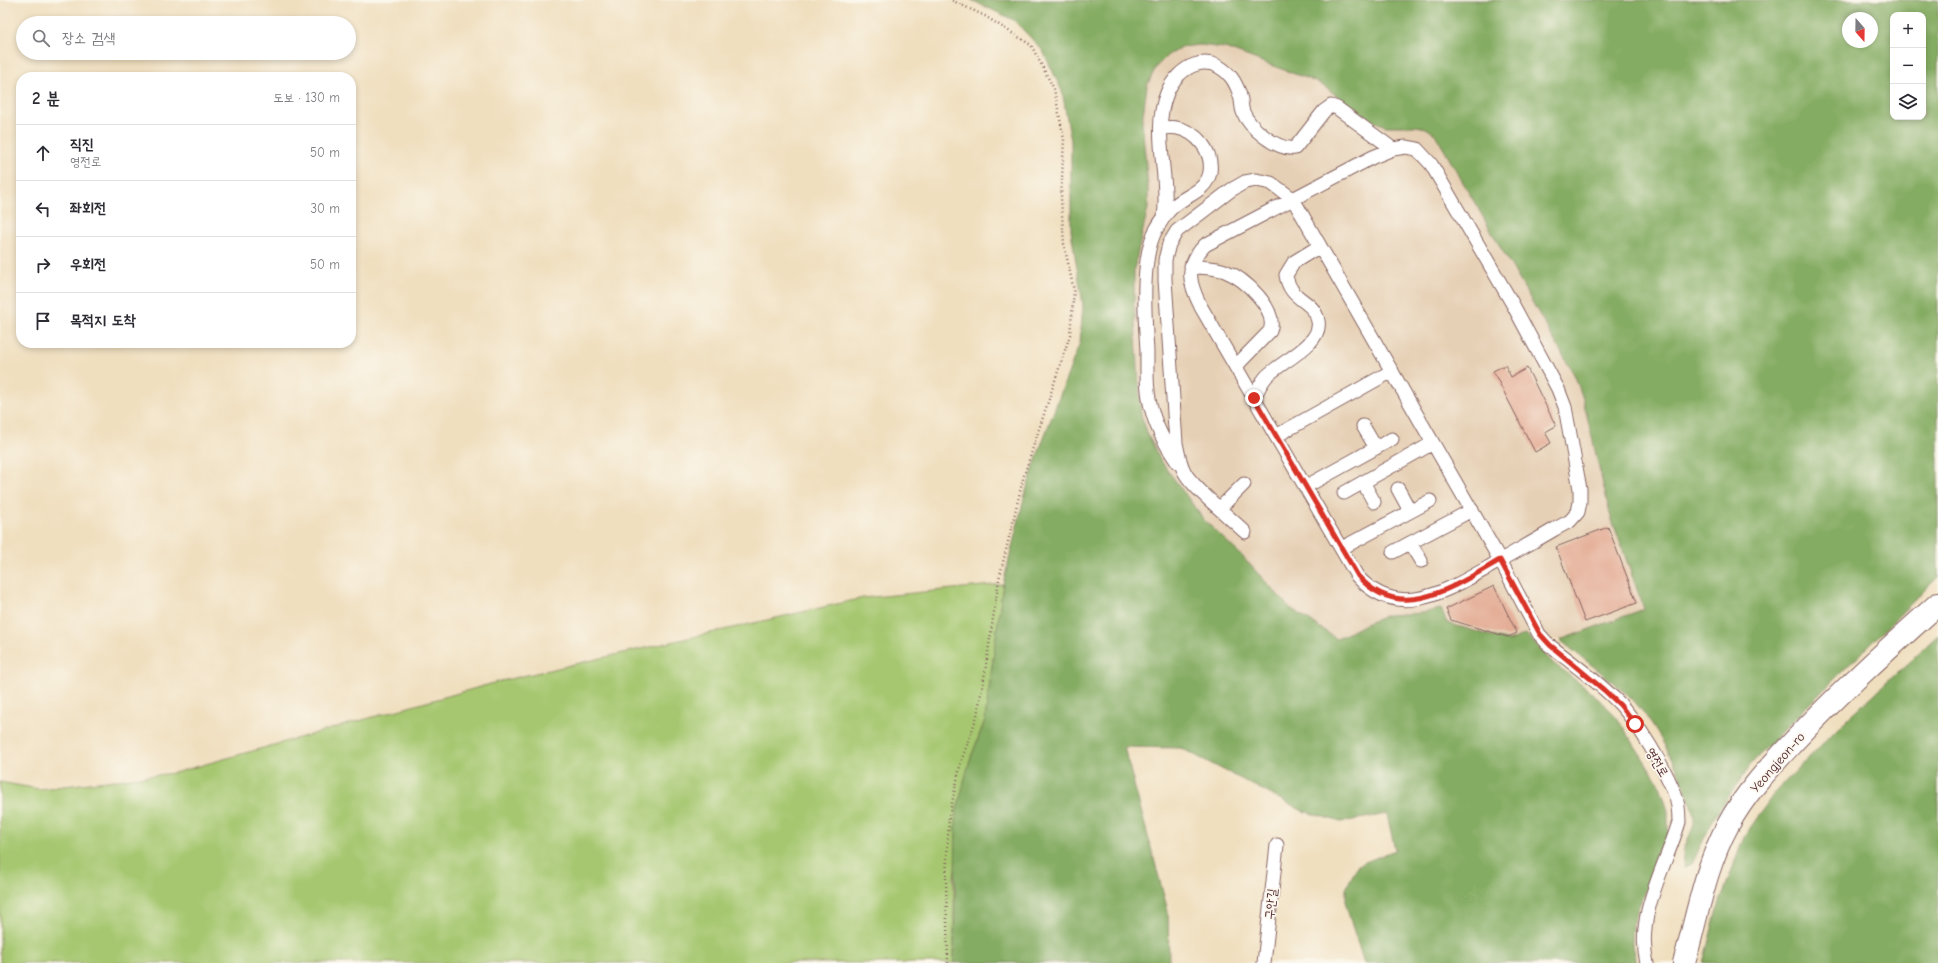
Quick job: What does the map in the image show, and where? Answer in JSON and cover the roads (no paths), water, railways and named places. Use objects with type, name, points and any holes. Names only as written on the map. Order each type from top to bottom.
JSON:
[{"type":"street","name":"Yeongjeon-ro","points":[[1684,963],[1710,868],[1728,825],[1762,775],[1810,724],[1881,654],[1938,604]]},
{"type":"lane","points":[[1164,217],[1167,200],[1161,145],[1165,98],[1172,81],[1183,70],[1197,63],[1212,65],[1224,69],[1232,79],[1240,96],[1242,110],[1247,120],[1256,130],[1280,147],[1288,149],[1294,148],[1324,111],[1331,106],[1337,108],[1393,149]]},
{"type":"lane","points":[[1162,128],[1176,128],[1197,138],[1205,146],[1210,158],[1210,171],[1208,182],[1174,206],[1164,217],[1156,230],[1152,242],[1145,278],[1148,388],[1152,411],[1160,434],[1186,474],[1244,532]]},
{"type":"lane","points":[[1406,147],[1417,149],[1431,164],[1515,310],[1558,389],[1565,407],[1580,489],[1578,512],[1570,521],[1441,593],[1409,600],[1378,594],[1367,587],[1358,576],[1254,398],[1194,291],[1190,278],[1191,266],[1195,255],[1204,245],[1372,157],[1393,149],[1406,147]]},
{"type":"lane","points":[[1186,474],[1180,460],[1176,443],[1166,300],[1165,260],[1169,244],[1177,231],[1231,190],[1245,182],[1256,180],[1271,183],[1293,199]]},
{"type":"lane","name":"영전로","points":[[1293,199],[1472,510],[1540,634],[1550,645],[1620,705],[1635,724],[1661,766],[1674,792],[1679,822],[1651,900],[1646,920],[1644,952],[1647,963]]},
{"type":"lane","points":[[1254,398],[1266,377],[1314,340],[1319,324],[1316,314],[1311,307],[1291,291],[1286,275],[1294,262],[1320,246]]},
{"type":"lane","points":[[1191,266],[1224,271],[1236,277],[1256,295],[1271,315],[1273,324],[1265,339],[1236,366]]},
{"type":"lane","points":[[1276,436],[1392,371]]},
{"type":"lane","points":[[1363,426],[1376,448]]},
{"type":"lane","points":[[1305,487],[1392,439]]},
{"type":"lane","points":[[1344,493],[1433,443]]},
{"type":"lane","points":[[1363,482],[1374,502]]},
{"type":"lane","points":[[1220,508],[1244,484]]},
{"type":"lane","points":[[1398,489],[1410,512]]},
{"type":"lane","points":[[1342,548],[1430,501]]},
{"type":"lane","points":[[1393,552],[1472,510]]},
{"type":"lane","points":[[1410,543],[1421,561]]},
{"type":"lane","name":"구안길","points":[[1264,963],[1277,845]]}]
